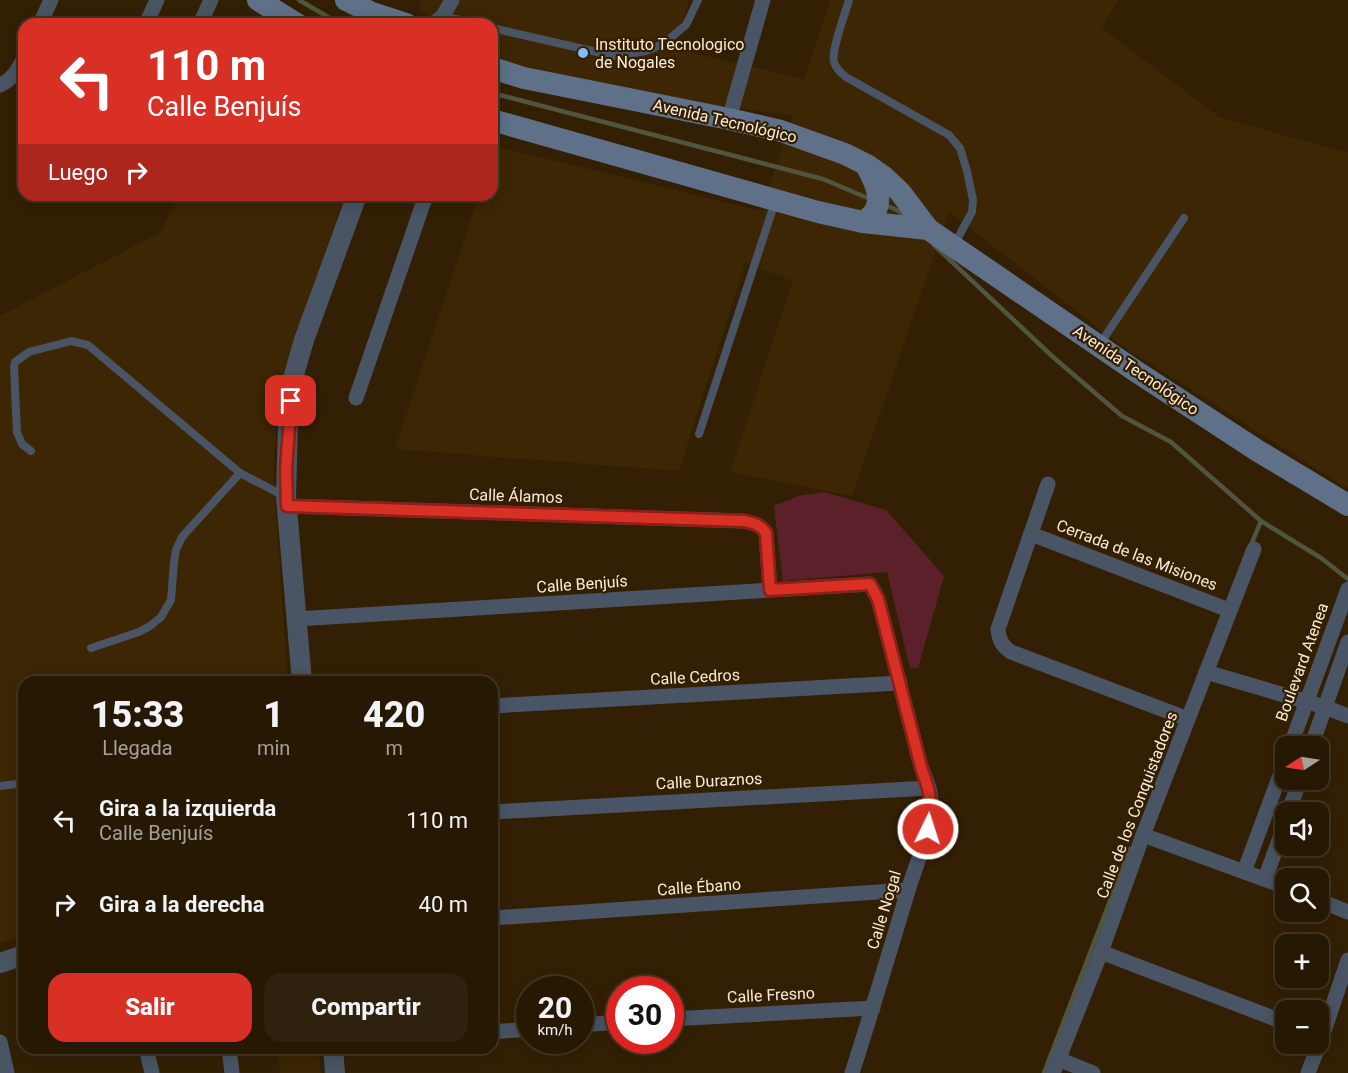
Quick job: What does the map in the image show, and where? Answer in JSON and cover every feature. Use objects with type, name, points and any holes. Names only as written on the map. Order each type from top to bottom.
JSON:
[{"type":"main road","points":[[258,0],[287,18]]},
{"type":"main road","points":[[346,0],[387,18]]},
{"type":"main road","name":"Avenida Tecnológico","points":[[498,70],[524,78],[781,131],[845,154],[867,165],[900,192],[928,229],[1258,451],[1348,505]]},
{"type":"main road","name":"Avenida Tecnológico","points":[[498,122],[818,212],[863,222],[928,229]]},
{"type":"main road","points":[[863,222],[876,212],[878,203],[875,180],[867,165]]},
{"type":"street","points":[[43,18],[51,0]]},
{"type":"street","points":[[149,18],[157,0]]},
{"type":"street","points":[[203,18],[211,0]]},
{"type":"street","points":[[439,18],[452,0]]},
{"type":"street","points":[[729,119],[763,0]]},
{"type":"street","points":[[0,85],[18,71]]},
{"type":"street","points":[[301,676],[287,502],[288,424],[293,378],[304,340],[355,201]]},
{"type":"street","points":[[356,398],[424,201]]},
{"type":"street","name":"Cerrada de las Misiones","points":[[1048,484],[998,629],[999,637],[1005,648],[1188,719]]},
{"type":"street","name":"Calle Álamos","points":[[287,502],[756,523],[766,533],[770,590]]},
{"type":"street","name":"Cerrada de las Misiones","points":[[1031,534],[1229,610]]},
{"type":"street","name":"Calle de los Conquistadores","points":[[1055,1066],[1101,952],[1143,836],[1254,549]]},
{"type":"street","name":"Calle Benjuís","points":[[296,619],[870,584]]},
{"type":"street","name":"Calle Nogal","points":[[852,1073],[928,829],[931,805],[878,599],[870,584]]},
{"type":"street","name":"Boulevard Atenea","points":[[1294,736],[1345,596]]},
{"type":"street","points":[[1315,736],[1348,642]]},
{"type":"street","points":[[1206,672],[1325,706],[1348,716]]},
{"type":"street","name":"Calle Cedros","points":[[498,706],[900,683]]},
{"type":"street","name":"Calle Duraznos","points":[[498,812],[928,788]]},
{"type":"street","points":[[1244,872],[1275,789]]},
{"type":"street","points":[[1143,836],[1275,883]]},
{"type":"street","points":[[1265,879],[1275,851]]},
{"type":"street","name":"Calle Ébano","points":[[498,918],[908,890]]},
{"type":"street","points":[[1329,904],[1348,912]]},
{"type":"street","points":[[1101,952],[1275,1019]]},
{"type":"street","points":[[0,963],[18,957]]},
{"type":"street","points":[[1329,1012],[1348,960]]},
{"type":"street","name":"Calle Fresno","points":[[684,1018],[873,1008]]},
{"type":"street","points":[[498,1032],[516,1030]]},
{"type":"street","points":[[0,1042],[7,1073]]},
{"type":"street","points":[[147,1054],[152,1073]]},
{"type":"street","points":[[230,1054],[232,1073]]},
{"type":"street","points":[[333,1054],[335,1073]]},
{"type":"street","points":[[1308,1073],[1314,1054]]},
{"type":"street","points":[[1055,1066],[1093,1073]]},
{"type":"lane","points":[[498,29],[614,56],[629,55],[646,51],[671,38],[686,25],[698,0]]},
{"type":"lane","points":[[849,0],[833,54],[839,71],[949,135],[960,148],[973,200],[972,212],[953,246]]},
{"type":"lane","points":[[699,435],[776,200]]},
{"type":"lane","points":[[1099,346],[1184,218]]},
{"type":"lane","points":[[31,452],[22,444],[17,432],[15,362],[29,351],[71,341],[88,345],[240,473],[287,502]]},
{"type":"lane","points":[[92,648],[139,632],[160,617],[171,600],[176,550],[182,537],[240,473]]},
{"type":"lane","points":[[0,786],[18,784]]},
{"type":"shaded area","points":[[423,0],[689,0],[675,49],[804,79],[830,0],[1118,0],[1102,28],[1219,117],[1348,153],[1348,489],[1118,343],[949,212],[852,496],[730,472],[793,281],[745,263],[679,471],[395,449],[477,201],[498,201],[498,147],[761,211],[793,115],[660,99],[498,59],[498,18],[430,18],[419,8]]},
{"type":"shaded area","points":[[176,201],[343,201],[280,382],[273,469],[288,676],[18,676],[18,938],[0,943],[0,316],[161,232]]},
{"type":"shaded area","points":[[824,492],[886,510],[944,576],[918,668],[910,668],[887,572],[783,581],[774,506],[799,496]]},
{"type":"shaded area","points":[[278,1054],[319,1054],[321,1073],[280,1073]]},
{"type":"waterway","points":[[299,0],[330,18]]},
{"type":"waterway","points":[[498,95],[823,179],[870,199]]},
{"type":"waterway","points":[[883,204],[899,211],[906,219]]},
{"type":"waterway","points":[[934,245],[1053,357],[1122,416],[1171,442],[1261,521],[1321,558],[1348,579]]},
{"type":"waterway","points":[[1251,545],[1261,521]]},
{"type":"waterway","points":[[1044,1073],[1130,849]]},
{"type":"place","name":"Instituto Tecnologico de Nogales","points":[[583,53]]},
{"type":"route","points":[[291,401],[286,470],[287,506],[744,521],[756,523],[766,533],[770,590],[870,584],[878,599],[928,788],[931,805],[928,829]]}]
